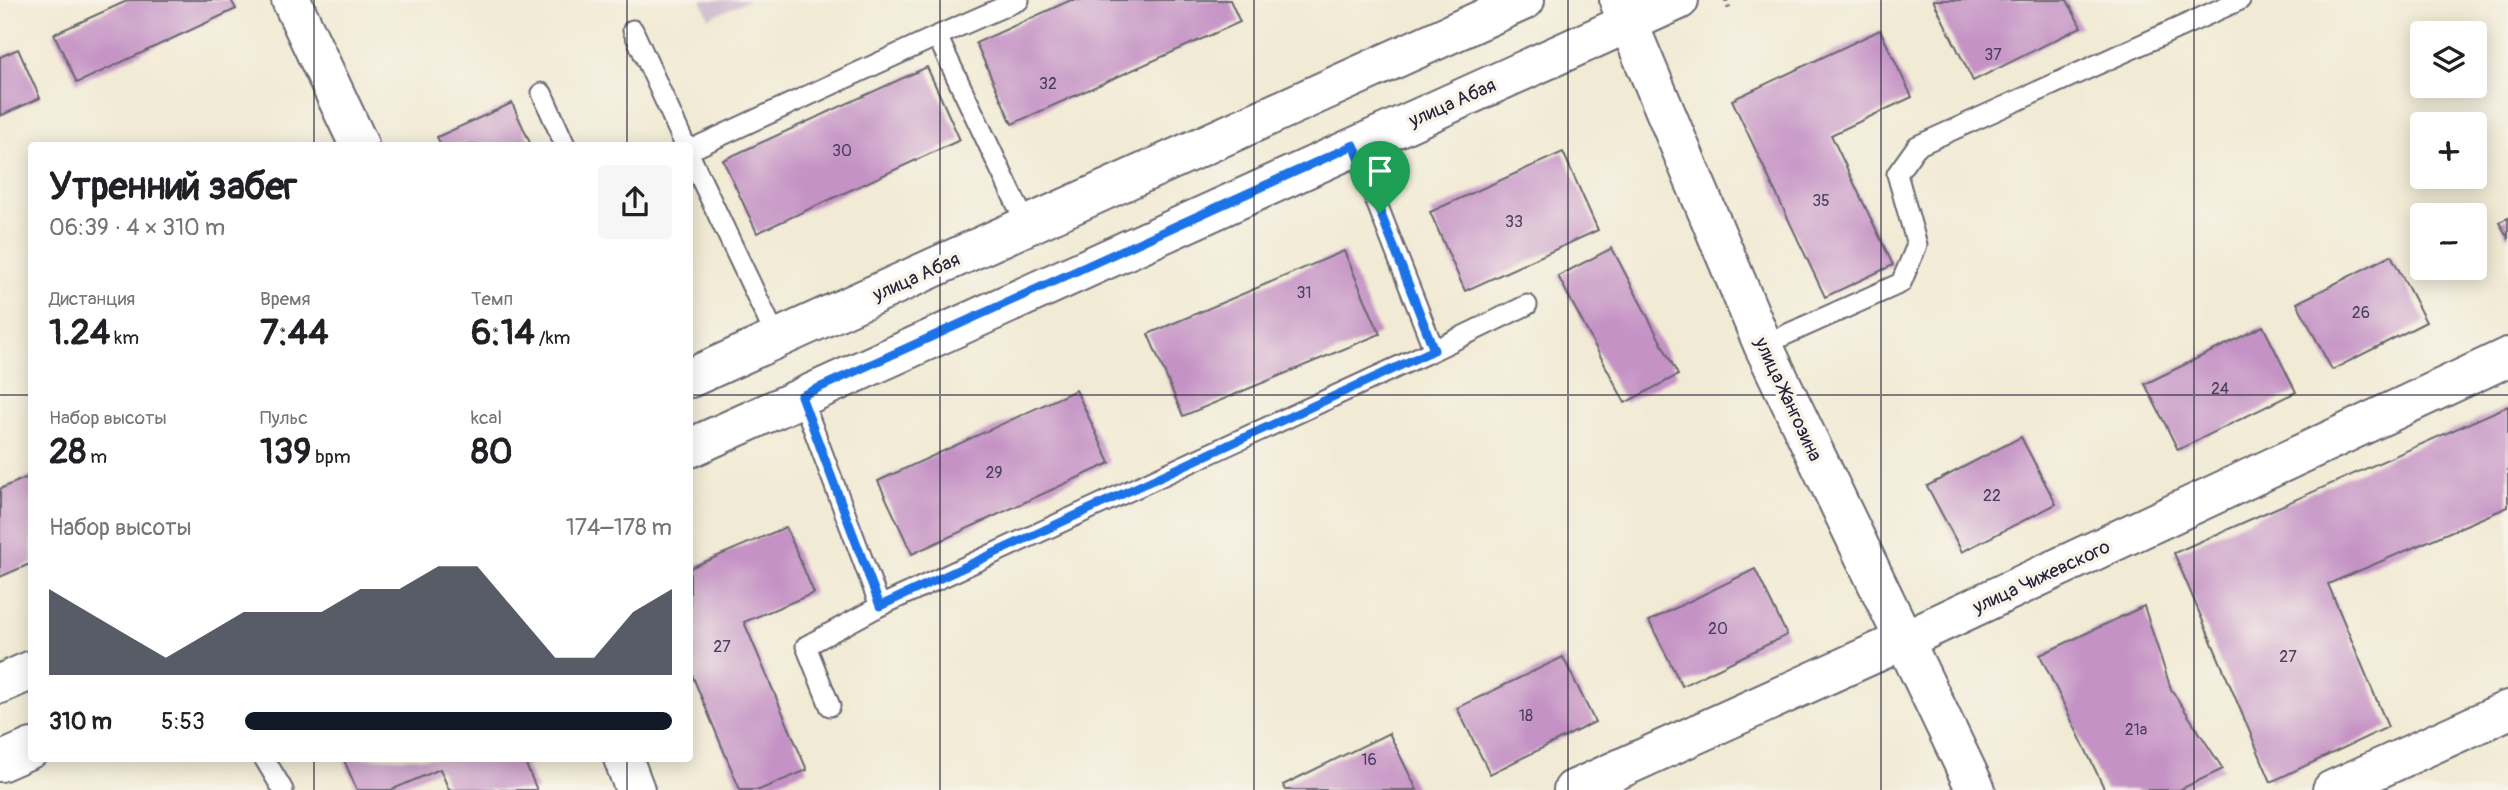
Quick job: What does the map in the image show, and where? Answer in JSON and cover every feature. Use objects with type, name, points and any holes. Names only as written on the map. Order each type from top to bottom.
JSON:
[{"type":"street","points":[[291,0],[358,142]]},
{"type":"street","name":"улица Абая","points":[[693,377],[1525,0]]},
{"type":"street","name":"улица Абая","points":[[693,447],[1354,145],[1623,12],[1679,0]]},
{"type":"street","name":"улица Жангозина","points":[[1623,12],[1763,345],[1976,790]]},
{"type":"street","name":"улица Чижевского","points":[[1573,790],[1904,640],[2508,358]]},
{"type":"street","points":[[0,684],[28,672]]},
{"type":"street","points":[[2332,790],[2508,710]]},
{"type":"street","points":[[0,762],[28,750]]},
{"type":"street","points":[[624,762],[635,790]]},
{"type":"lane","points":[[693,149],[1019,0]]},
{"type":"lane","points":[[1763,345],[1900,283],[1917,245],[1897,174],[1917,145],[2240,0]]},
{"type":"lane","points":[[633,30],[684,142]]},
{"type":"lane","points":[[937,36],[1027,226]]},
{"type":"lane","points":[[542,93],[564,142]]},
{"type":"lane","points":[[1354,145],[1434,350]]},
{"type":"lane","points":[[693,162],[777,339]]},
{"type":"lane","points":[[830,706],[806,646],[880,606],[1527,305]]},
{"type":"lane","points":[[801,396],[880,606]]},
{"type":"lane","points":[[266,762],[283,790]]},
{"type":"path","points":[[1726,0],[1729,9]]},
{"type":"shaded area","points":[[701,0],[749,0],[709,18]]},
{"type":"building","points":[[129,0],[231,0],[236,9],[77,83],[54,34]]},
{"type":"building","points":[[1071,0],[1230,0],[1240,22],[1012,124],[976,43]]},
{"type":"building","points":[[1933,0],[2067,0],[2081,27],[1973,81]]},
{"type":"building","points":[[1880,30],[1912,97],[1831,135],[1893,265],[1825,297],[1732,100]]},
{"type":"building","points":[[18,49],[40,98],[0,116],[0,57]]},
{"type":"building","points":[[927,67],[960,140],[757,233],[723,160]]},
{"type":"building","points":[[512,103],[530,142],[440,142],[437,137]]},
{"type":"building","points":[[1563,152],[1598,230],[1465,291],[1430,212]]},
{"type":"building","points":[[2508,218],[2508,238],[2499,222]]},
{"type":"building","points":[[1612,248],[1678,375],[1625,403],[1558,276]]},
{"type":"building","points":[[1344,251],[1380,334],[1183,416],[1148,334]]},
{"type":"building","points":[[2391,255],[2426,322],[2332,370],[2297,303]]},
{"type":"building","points":[[2263,326],[2296,392],[2178,450],[2145,384]]},
{"type":"building","points":[[1076,390],[1110,463],[912,554],[878,481]]},
{"type":"building","points":[[2508,406],[2508,507],[2328,584],[2388,727],[2271,782],[2174,553]]},
{"type":"building","points":[[2021,437],[2056,504],[1962,552],[1927,486]]},
{"type":"building","points":[[28,477],[28,565],[0,577],[0,489]]},
{"type":"building","points":[[786,527],[814,593],[744,622],[807,770],[759,790],[740,790],[693,677],[693,567]]},
{"type":"building","points":[[1755,569],[1787,635],[1682,686],[1649,621]]},
{"type":"building","points":[[2144,606],[2171,689],[2223,769],[2179,790],[2105,790],[2040,655]]},
{"type":"building","points":[[1563,657],[1595,722],[1490,774],[1457,708]]},
{"type":"building","points":[[1389,733],[1417,790],[1286,790],[1283,785]]},
{"type":"building","points":[[345,762],[525,762],[537,790],[449,790],[440,769],[391,790],[357,790]]},
{"type":"route","points":[[1354,145],[1380,213],[1434,350],[880,606],[801,396],[1354,145]]}]
